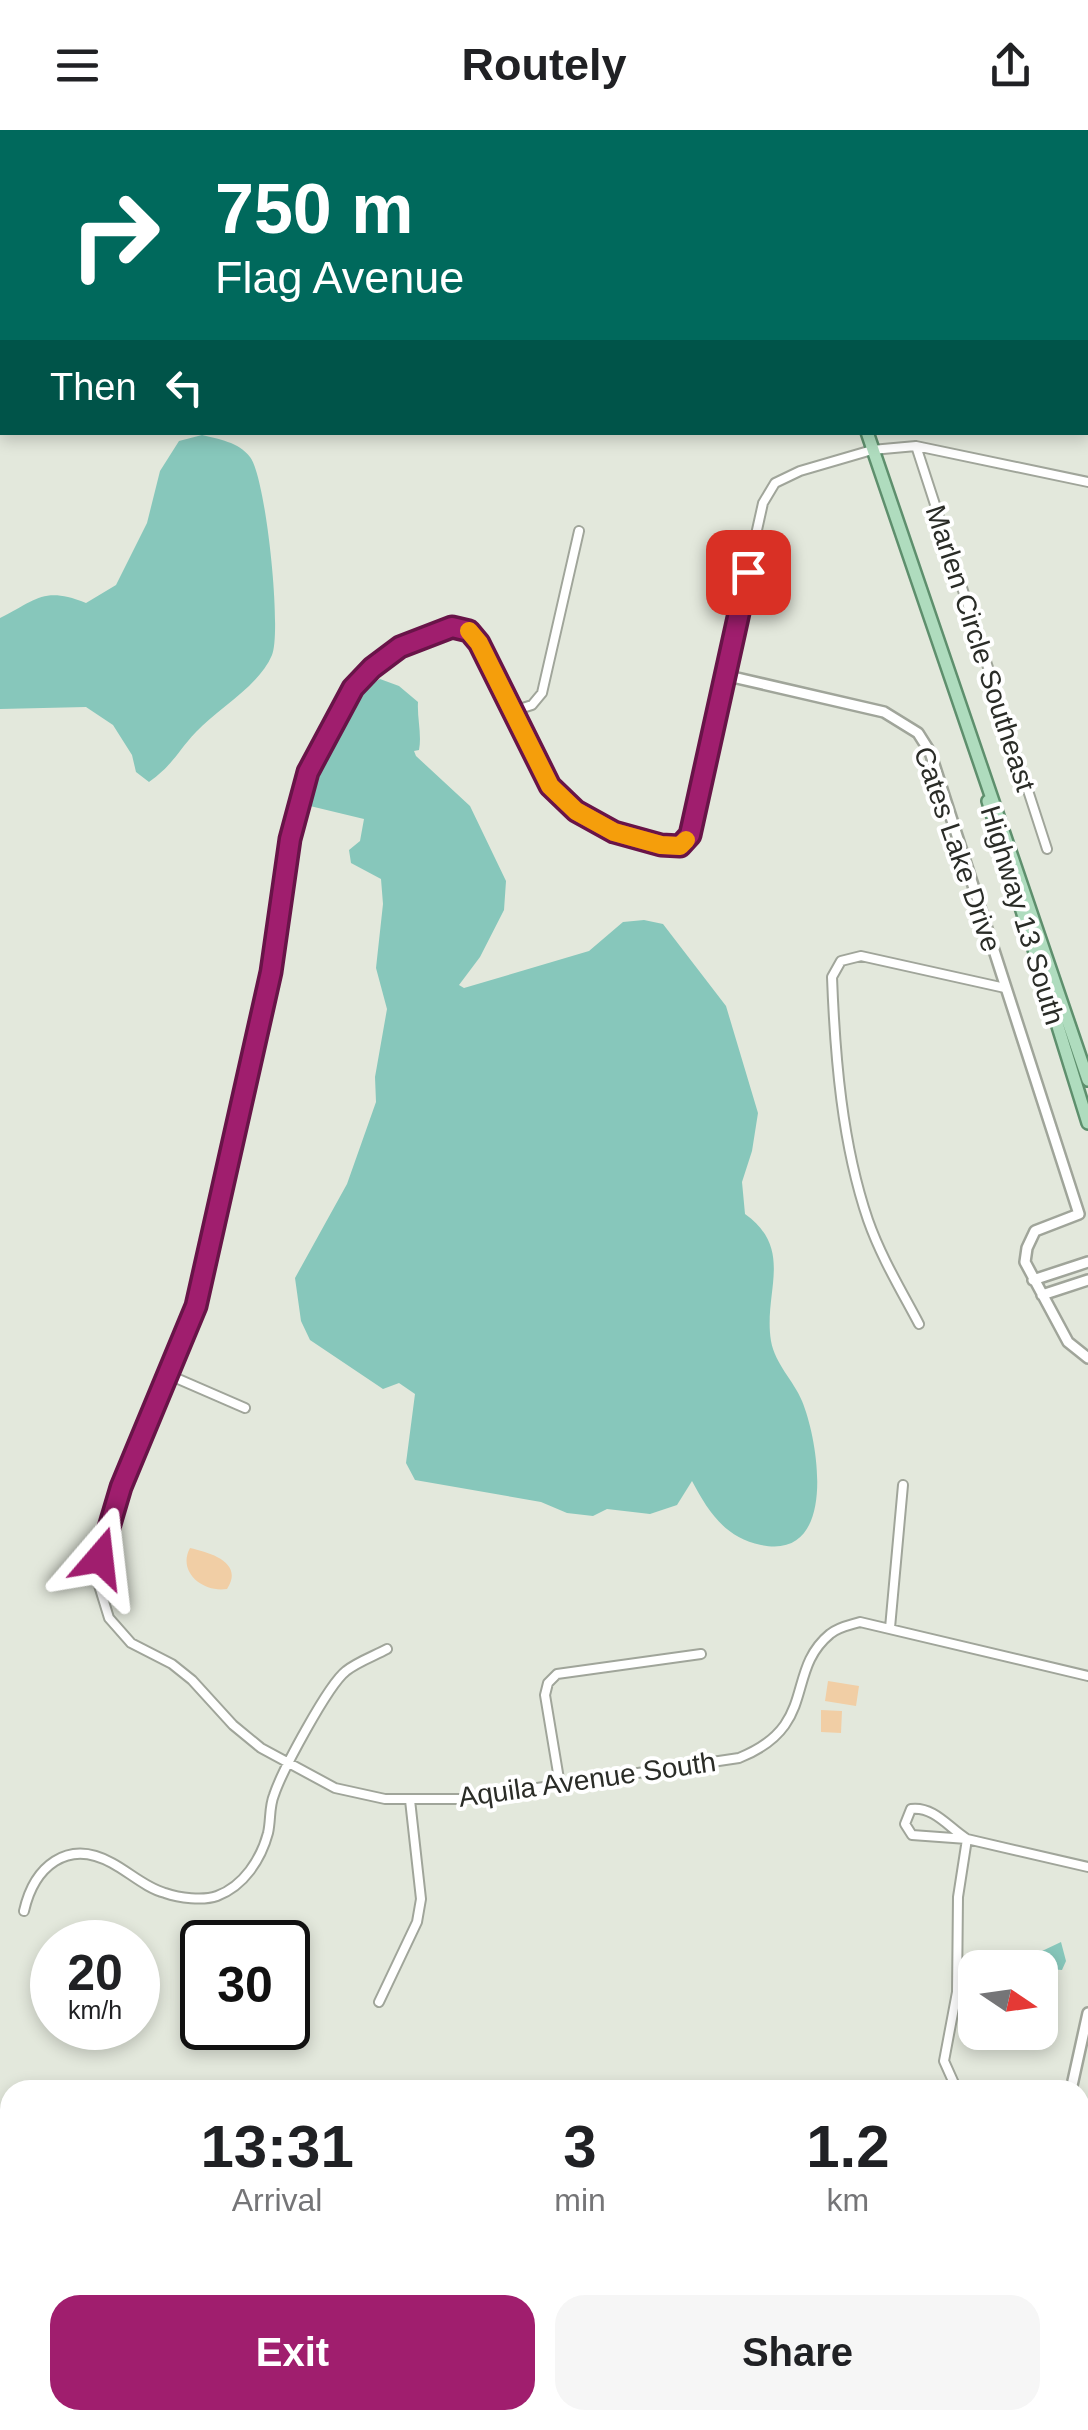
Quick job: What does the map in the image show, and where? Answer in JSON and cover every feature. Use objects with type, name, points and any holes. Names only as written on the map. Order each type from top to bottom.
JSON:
[{"type":"main road","name":"Highway 13 South","points":[[868,435],[1088,1080]]},
{"type":"main road","name":"Highway 13 South","points":[[979,762],[994,827],[1088,1123]]},
{"type":"street","points":[[244,1408],[169,1375],[196,1306],[244,1100],[271,972],[290,839],[308,772],[353,688],[400,647],[452,627],[469,631],[479,643],[550,786],[576,811],[614,832],[680,846],[690,835],[763,503],[775,483],[872,450],[916,446],[1088,482]]},
{"type":"street","name":"Marlen Circle Southeast","points":[[916,446],[1047,850]]},
{"type":"street","points":[[513,711],[532,705],[542,693],[579,531]]},
{"type":"street","name":"Cates Lake Drive","points":[[724,675],[884,712],[918,732],[930,752],[1079,1214],[1035,1232],[1026,1248],[1025,1262],[1033,1280]]},
{"type":"street","points":[[919,1324],[868,1220],[848,1140],[832,977],[842,960],[861,956],[1004,988]]},
{"type":"street","points":[[1088,1262],[1033,1280],[1068,1342],[1088,1358]]},
{"type":"street","points":[[1042,1295],[1088,1280]]},
{"type":"street","name":"Aquila Avenue South","points":[[169,1375],[121,1487],[100,1558],[97,1579],[109,1618],[131,1643],[172,1664],[192,1680],[233,1725],[286,1764],[336,1788],[385,1799],[462,1799],[739,1758],[764,1748],[794,1712],[815,1652],[827,1637],[839,1628],[860,1622],[1088,1676]]},
{"type":"street","points":[[890,1628],[903,1486]]},
{"type":"street","points":[[24,1911],[30,1886],[50,1863],[67,1856],[88,1854],[108,1860],[162,1893],[189,1898],[217,1896],[244,1879],[259,1858],[268,1830],[271,1800],[286,1764],[344,1671],[386,1650]]},
{"type":"street","points":[[560,1785],[546,1695],[548,1683],[557,1674],[701,1654]]},
{"type":"street","points":[[379,2002],[417,1922],[421,1899],[410,1800]]},
{"type":"street","points":[[967,1839],[938,1815],[920,1808],[912,1809],[905,1824],[912,1834],[967,1839],[1088,1867]]},
{"type":"street","points":[[953,2080],[944,2061],[958,1992],[958,1896],[967,1839]]},
{"type":"street","points":[[1073,2080],[1088,2013]]},
{"type":"shaded area","points":[[190,1548],[216,1556],[229,1566],[231,1580],[227,1589],[209,1588],[195,1579],[187,1565]]},
{"type":"shaded area","points":[[828,1681],[859,1686],[856,1706],[825,1701]]},
{"type":"shaded area","points":[[821,1710],[842,1711],[841,1733],[821,1732]]},
{"type":"water","points":[[202,435],[240,448],[256,470],[271,554],[275,640],[272,655],[258,677],[196,732],[149,782],[136,772],[132,755],[113,725],[86,707],[0,709],[0,618],[41,597],[60,596],[86,603],[116,585],[147,523],[160,471],[179,441]]},
{"type":"water","points":[[380,679],[399,686],[418,702],[420,744],[419,750],[414,751],[416,756],[470,806],[506,881],[504,910],[480,957],[459,985],[464,988],[589,951],[623,922],[644,920],[663,924],[726,1006],[758,1113],[742,1182],[745,1214],[769,1242],[774,1273],[771,1341],[802,1401],[817,1469],[812,1517],[802,1535],[786,1545],[761,1545],[728,1530],[711,1513],[692,1481],[677,1505],[650,1514],[607,1509],[593,1516],[567,1513],[541,1502],[415,1480],[406,1463],[415,1394],[399,1383],[383,1389],[310,1340],[301,1321],[295,1278],[347,1184],[376,1102],[375,1077],[387,1009],[376,968],[383,904],[381,879],[351,863],[349,850],[360,841],[364,819],[310,806],[311,789],[353,703],[362,690]]},
{"type":"water","points":[[1061,1942],[1066,1961],[1062,1970],[1058,1970],[1058,1950],[1044,1950]]},
{"type":"slow traffic","points":[[469,631],[479,643],[550,786],[576,811],[614,832],[661,845],[680,846],[686,840]]},
{"type":"route","points":[[100,1558],[121,1487],[196,1306],[271,972],[290,839],[308,772],[353,688],[400,647],[452,627],[469,631],[479,643],[550,786],[576,811],[614,832],[680,846],[690,835],[748,572]]}]
